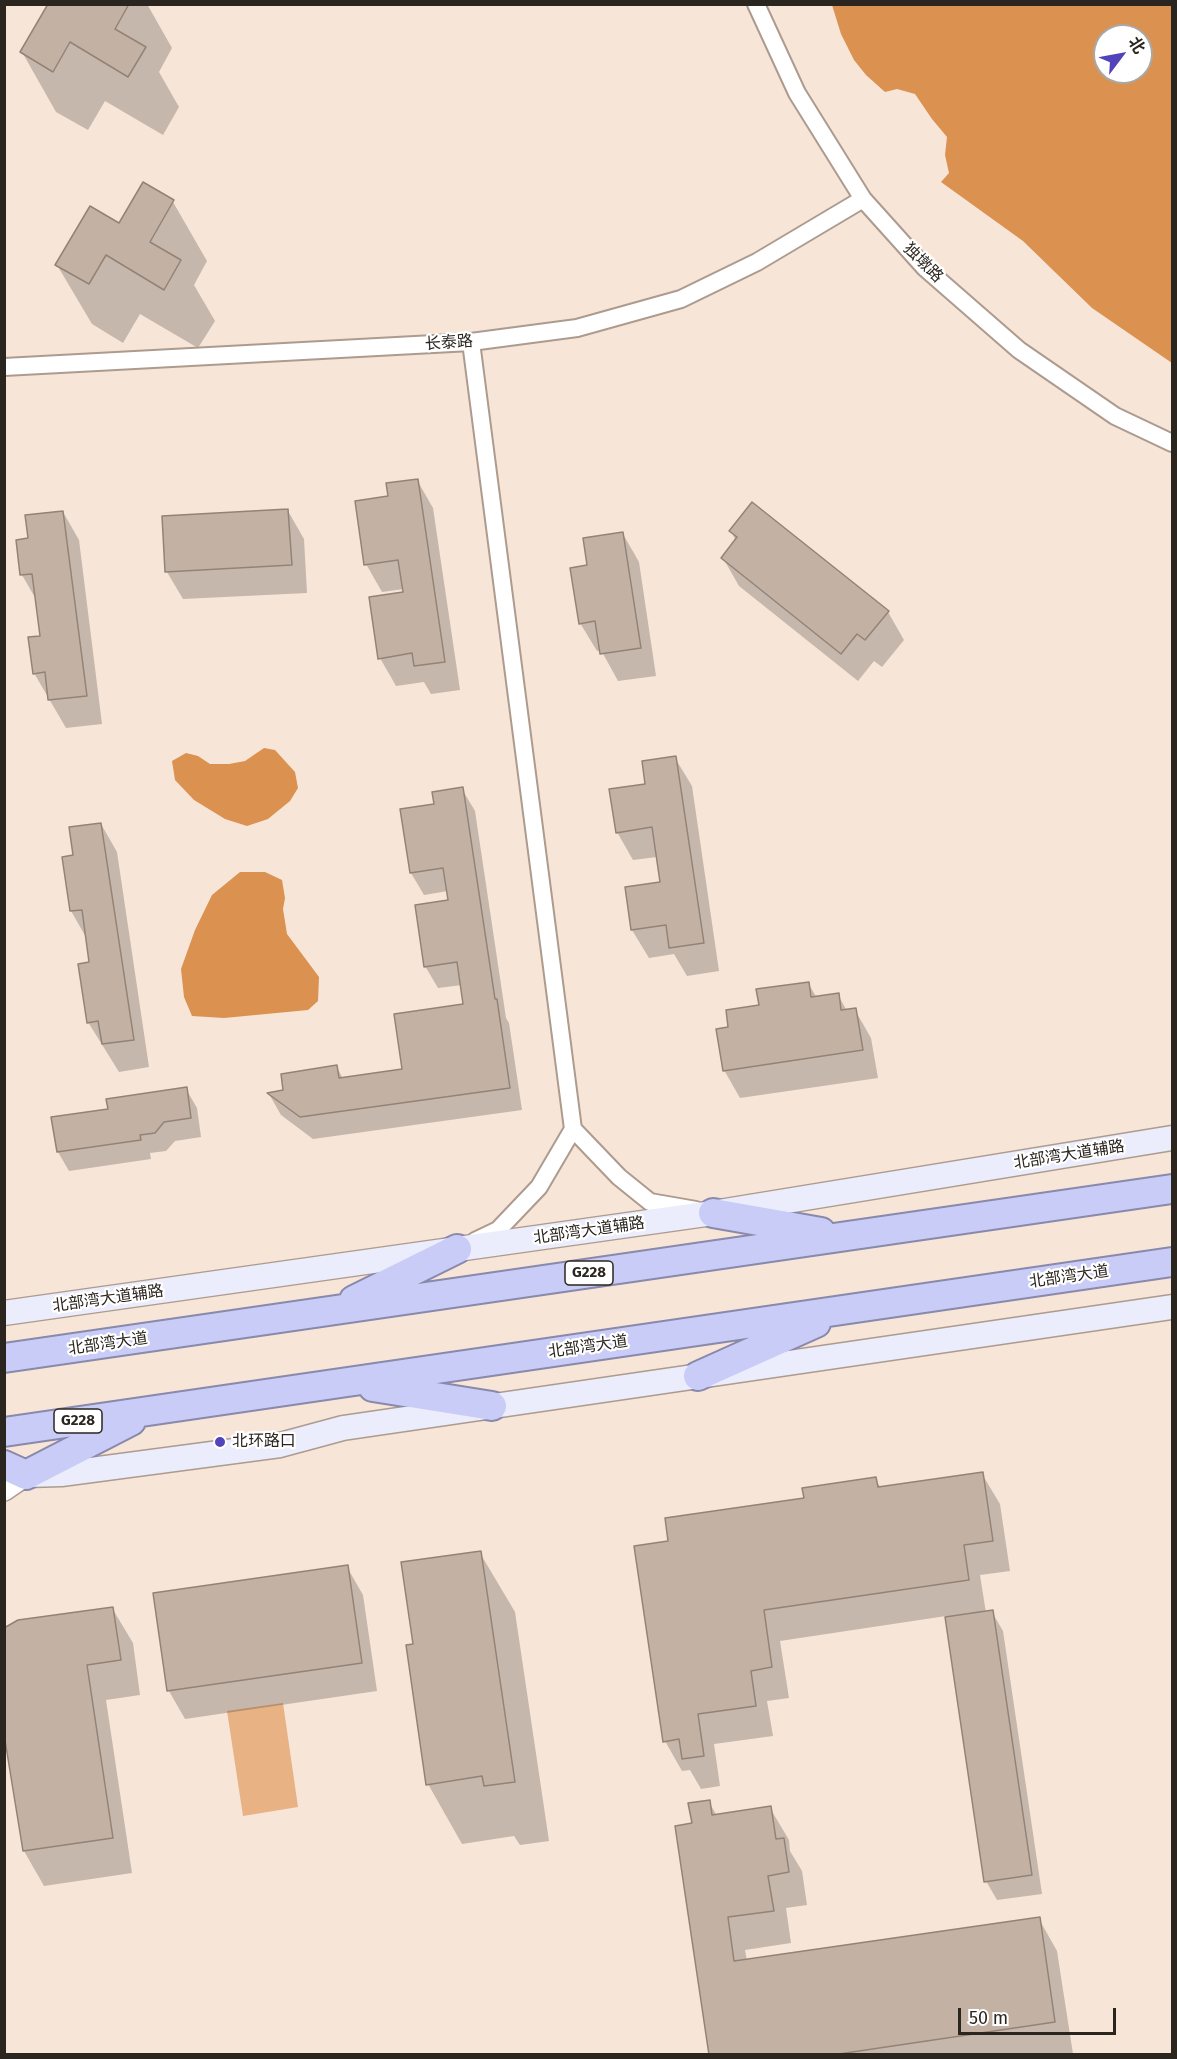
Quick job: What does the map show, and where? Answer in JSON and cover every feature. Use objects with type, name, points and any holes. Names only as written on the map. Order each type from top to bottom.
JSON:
[{"type":"highway","name":"北部湾大道","points":[[4,1359],[1173,1189]]},
{"type":"highway","points":[[713,1213],[847,1236]]},
{"type":"highway","points":[[330,1311],[457,1249]]},
{"type":"highway","name":"北部湾大道","points":[[4,1432],[1173,1262]]},
{"type":"highway","points":[[698,1376],[847,1309]]},
{"type":"highway","points":[[344,1382],[492,1406]]},
{"type":"highway","points":[[10,1476],[152,1410]]},
{"type":"main road","name":"北部湾大道辅路","points":[[4,1313],[713,1213],[1173,1138]]},
{"type":"main road","points":[[10,1476],[61,1474],[280,1445],[343,1428],[1173,1307]]},
{"type":"street","name":"独墩路","points":[[756,4],[797,93],[863,200],[925,268],[1019,350],[1115,416],[1173,443]]},
{"type":"street","name":"长泰路","points":[[4,368],[471,342],[577,328],[681,299],[757,262],[863,200]]},
{"type":"street","points":[[471,342],[573,1130],[619,1177],[650,1203],[713,1213]]},
{"type":"street","points":[[457,1249],[498,1230],[539,1187],[573,1130]]},
{"type":"shaded area","points":[[832,5],[1172,5],[1172,363],[1092,308],[1023,241],[941,182],[949,173],[945,155],[947,137],[915,94],[897,89],[885,92],[866,75],[854,60],[841,34]]},
{"type":"shaded area","points":[[264,748],[275,750],[295,772],[298,788],[290,801],[268,819],[247,826],[225,819],[194,800],[175,780],[172,761],[186,753],[198,756],[210,764],[229,764],[245,761]]},
{"type":"shaded area","points":[[240,872],[265,872],[282,880],[287,934],[319,977],[318,1001],[308,1010],[224,1018],[192,1016],[184,997],[181,969],[195,930],[212,895]]},
{"type":"shaded area","points":[[283,1703],[298,1807],[243,1816],[227,1711]]},
{"type":"building","points":[[48,4],[129,4],[115,29],[146,47],[128,77],[70,42],[53,72],[20,52]]},
{"type":"building","points":[[143,182],[174,200],[150,242],[181,260],[164,290],[106,255],[89,284],[55,265],[90,206],[119,223]]},
{"type":"building","points":[[418,479],[445,662],[414,666],[412,653],[378,659],[369,597],[403,592],[398,560],[364,565],[355,501],[388,496],[386,483]]},
{"type":"building","points":[[752,502],[889,611],[865,640],[857,634],[841,654],[721,558],[737,537],[729,531]]},
{"type":"building","points":[[288,509],[292,565],[165,572],[162,516]]},
{"type":"building","points":[[63,511],[87,696],[48,700],[45,672],[33,674],[28,637],[40,636],[32,574],[20,575],[16,540],[28,538],[25,515]]},
{"type":"building","points":[[623,532],[641,648],[600,654],[595,621],[579,624],[570,568],[587,565],[583,538]]},
{"type":"building","points":[[676,756],[704,943],[669,948],[666,925],[631,930],[625,887],[660,882],[652,827],[616,833],[609,789],[645,784],[642,761]]},
{"type":"building","points":[[463,787],[510,1088],[300,1117],[267,1093],[283,1090],[281,1074],[337,1065],[339,1078],[402,1069],[394,1014],[463,1004],[457,962],[424,967],[415,905],[448,900],[443,868],[410,873],[400,809],[434,804],[432,792]]},
{"type":"building","points":[[101,823],[134,1040],[102,1044],[98,1021],[87,1023],[78,964],[89,962],[82,910],[70,911],[62,857],[73,855],[69,827]]},
{"type":"building","points":[[809,982],[811,997],[839,993],[841,1010],[856,1008],[863,1050],[723,1071],[716,1029],[728,1027],[726,1010],[759,1005],[756,989]]},
{"type":"building","points":[[187,1087],[191,1118],[164,1122],[155,1133],[140,1135],[141,1140],[57,1152],[51,1117],[108,1109],[106,1099]]},
{"type":"building","points":[[983,1472],[993,1541],[964,1545],[969,1580],[764,1610],[772,1667],[751,1671],[756,1706],[698,1714],[704,1756],[682,1759],[679,1739],[663,1742],[634,1546],[668,1541],[665,1518],[804,1498],[802,1488],[876,1477],[878,1487]]},
{"type":"building","points":[[481,1551],[515,1782],[484,1786],[482,1776],[426,1785],[406,1645],[413,1644],[401,1562]]},
{"type":"building","points":[[348,1565],[362,1663],[167,1691],[153,1593]]},
{"type":"building","points":[[113,1607],[121,1660],[87,1665],[113,1838],[23,1851],[4,1734],[4,1628],[18,1620]]},
{"type":"building","points":[[993,1610],[1032,1875],[984,1882],[945,1617]]},
{"type":"building","points":[[710,1800],[712,1815],[771,1806],[776,1839],[784,1838],[789,1872],[768,1876],[774,1911],[728,1917],[734,1961],[1040,1917],[1055,2022],[832,2055],[709,2055],[675,1826],[692,1823],[688,1803]]},
{"type":"place","name":"北环路口","points":[[220,1442]]}]
